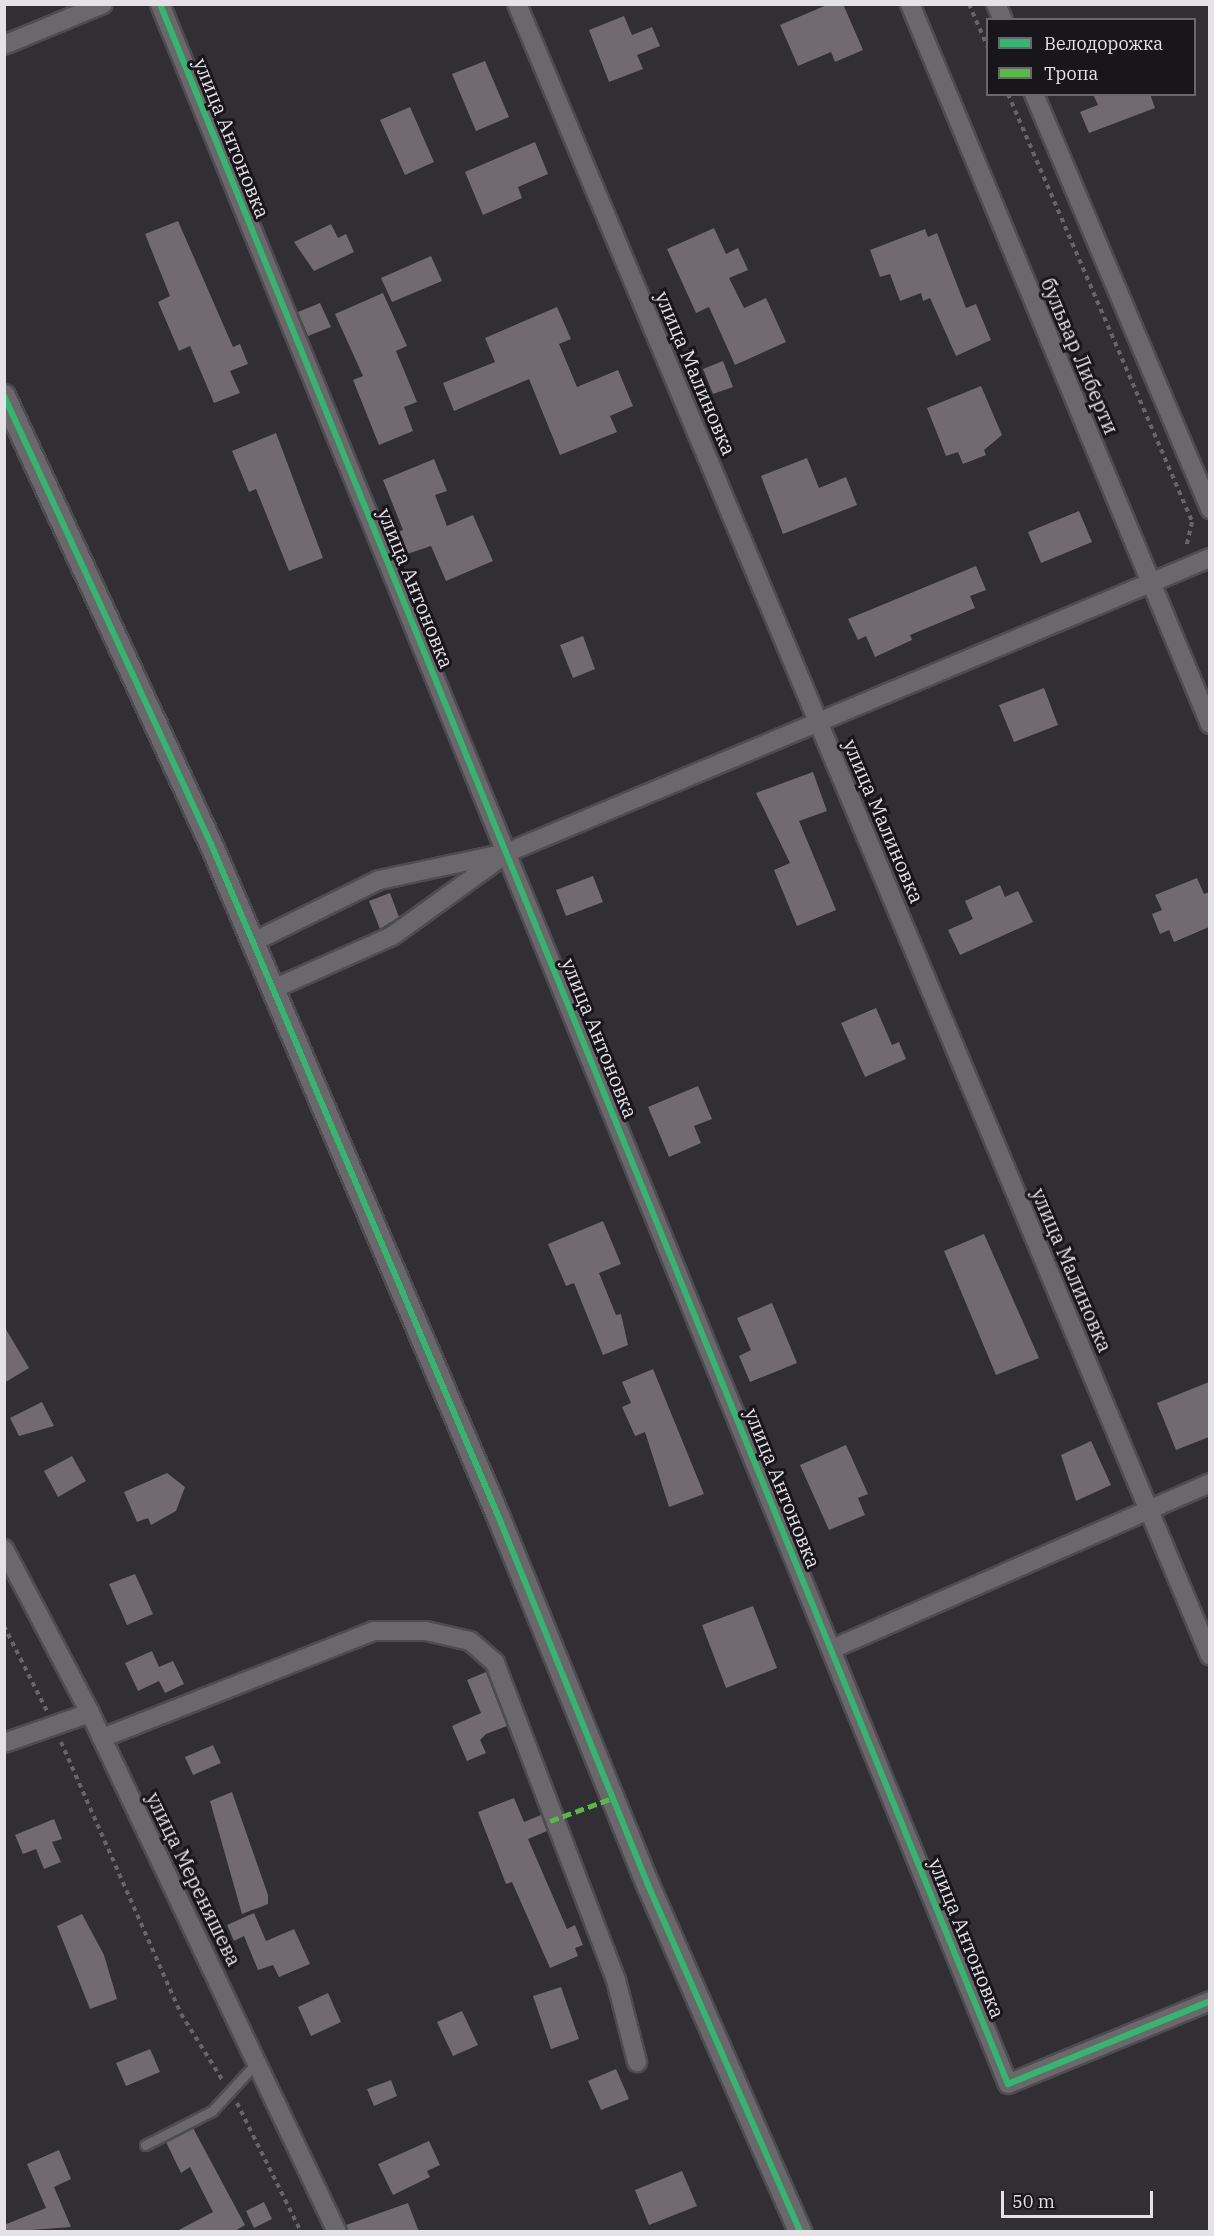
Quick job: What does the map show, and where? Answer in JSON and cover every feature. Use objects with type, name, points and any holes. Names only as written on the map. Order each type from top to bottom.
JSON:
[{"type":"street","points":[[4,45],[103,4]]},
{"type":"street","name":"улица Антоновка","points":[[160,4],[1008,2084],[1209,2001]]},
{"type":"street","name":"улица Малиновка","points":[[517,4],[1209,1656]]},
{"type":"street","name":"бульвар Либерти","points":[[910,4],[1209,724]]},
{"type":"street","points":[[996,4],[1002,18]]},
{"type":"street","points":[[1035,96],[1209,509]]},
{"type":"street","points":[[4,396],[253,942],[648,1885],[800,2232]]},
{"type":"street","points":[[253,942],[379,880],[507,853],[820,725],[1209,558]]},
{"type":"street","points":[[273,989],[392,936],[507,853]]},
{"type":"street","points":[[832,1649],[1209,1483]]},
{"type":"street","name":"улица Мереняшева","points":[[4,1549],[90,1713],[337,2232]]},
{"type":"street","points":[[102,1738],[373,1631],[426,1631],[470,1641],[495,1663],[616,1980],[637,2062]]},
{"type":"street","points":[[4,1743],[90,1713]]},
{"type":"lane","points":[[146,2145],[213,2111],[257,2062]]},
{"type":"path","points":[[969,4],[986,46]]},
{"type":"path","points":[[1009,96],[1192,522],[1181,570]]},
{"type":"path","points":[[4,1626],[54,1726],[181,2014],[230,2092],[302,2232]]},
{"type":"building","points":[[829,4],[843,4],[863,50],[835,62],[831,52],[798,66],[780,25]]},
{"type":"building","points":[[624,16],[632,35],[652,27],[660,46],[637,55],[643,69],[609,82],[589,30]]},
{"type":"building","points":[[485,61],[509,117],[476,131],[452,74]]},
{"type":"building","points":[[1094,96],[1151,96],[1155,108],[1089,133],[1080,112],[1098,105]]},
{"type":"building","points":[[410,107],[434,162],[405,175],[380,120]]},
{"type":"building","points":[[535,142],[548,174],[518,187],[522,198],[483,215],[465,172]]},
{"type":"building","points":[[178,221],[233,347],[240,344],[248,364],[230,371],[240,393],[214,403],[190,346],[179,351],[158,302],[170,296],[145,234]]},
{"type":"building","points":[[331,224],[338,238],[346,234],[354,252],[314,271],[294,242]]},
{"type":"building","points":[[714,228],[726,254],[738,248],[748,270],[729,278],[744,308],[766,298],[786,342],[735,365],[709,307],[696,313],[667,249]]},
{"type":"building","points":[[925,229],[928,237],[937,233],[966,308],[976,304],[991,340],[956,356],[930,298],[923,301],[921,293],[900,301],[890,274],[880,277],[870,250]]},
{"type":"building","points":[[431,256],[442,281],[392,302],[381,278]]},
{"type":"building","points":[[383,293],[407,346],[396,351],[417,402],[404,407],[413,431],[379,445],[353,380],[363,376],[335,314]]},
{"type":"building","points":[[320,303],[331,327],[308,336],[298,312]]},
{"type":"building","points":[[557,307],[571,339],[559,344],[577,387],[618,370],[633,406],[610,416],[617,432],[560,455],[529,379],[454,411],[443,383],[495,362],[485,338]]},
{"type":"building","points":[[723,361],[733,387],[713,394],[703,369]]},
{"type":"building","points":[[981,386],[1002,435],[984,450],[986,455],[963,464],[958,452],[946,456],[927,408]]},
{"type":"building","points":[[276,433],[323,558],[289,571],[256,489],[249,492],[232,451]]},
{"type":"building","points":[[807,458],[819,488],[846,477],[857,505],[783,534],[761,476]]},
{"type":"building","points":[[434,459],[447,491],[435,495],[447,526],[473,515],[493,561],[446,581],[431,546],[398,557],[388,535],[403,530],[383,480]]},
{"type":"building","points":[[1079,511],[1092,542],[1041,563],[1028,532]]},
{"type":"building","points":[[976,566],[986,590],[970,596],[975,608],[910,635],[912,640],[875,657],[866,636],[858,640],[848,619]]},
{"type":"building","points":[[583,636],[595,669],[573,678],[560,645]]},
{"type":"building","points":[[1044,688],[1058,725],[1014,742],[999,705]]},
{"type":"building","points":[[813,772],[827,811],[799,821],[836,910],[797,926],[774,870],[790,863],[756,793]]},
{"type":"building","points":[[593,876],[603,902],[566,916],[556,890]]},
{"type":"building","points":[[1197,878],[1204,894],[1209,892],[1209,927],[1174,942],[1169,930],[1160,934],[1152,914],[1162,910],[1155,895]]},
{"type":"building","points":[[1000,885],[1005,897],[1018,891],[1033,922],[960,955],[948,930],[973,919],[965,901]]},
{"type":"building","points":[[390,893],[399,917],[380,929],[369,901]]},
{"type":"building","points":[[876,1008],[892,1045],[899,1042],[906,1059],[865,1077],[841,1023]]},
{"type":"building","points":[[698,1086],[712,1119],[694,1126],[701,1143],[669,1157],[648,1107]]},
{"type":"building","points":[[603,1221],[621,1264],[599,1273],[616,1315],[621,1314],[628,1345],[603,1355],[574,1283],[566,1286],[548,1244]]},
{"type":"building","points":[[984,1234],[1039,1358],[996,1375],[944,1251]]},
{"type":"building","points":[[772,1303],[797,1363],[750,1382],[739,1356],[751,1350],[737,1318]]},
{"type":"building","points":[[4,1326],[29,1368],[4,1383]]},
{"type":"building","points":[[653,1369],[704,1494],[669,1507],[645,1432],[635,1436],[622,1407],[631,1403],[622,1382]]},
{"type":"building","points":[[1209,1382],[1209,1437],[1176,1450],[1157,1403]]},
{"type":"building","points":[[42,1402],[54,1426],[19,1436],[10,1418]]},
{"type":"building","points":[[1091,1441],[1111,1485],[1076,1501],[1061,1455]]},
{"type":"building","points":[[846,1445],[868,1494],[858,1498],[865,1515],[829,1530],[800,1465]]},
{"type":"building","points":[[72,1456],[86,1481],[58,1497],[44,1471]]},
{"type":"building","points":[[167,1473],[185,1487],[176,1511],[151,1525],[148,1518],[137,1522],[124,1492]]},
{"type":"building","points":[[135,1574],[153,1614],[127,1625],[109,1584]]},
{"type":"building","points":[[753,1606],[777,1668],[726,1688],[702,1625]]},
{"type":"building","points":[[152,1651],[159,1667],[173,1661],[184,1684],[165,1693],[159,1681],[138,1691],[125,1663]]},
{"type":"building","points":[[486,1672],[507,1726],[486,1734],[480,1740],[486,1753],[467,1761],[452,1726],[481,1713],[467,1680]]},
{"type":"building","points":[[213,1745],[221,1763],[193,1775],[185,1757]]},
{"type":"building","points":[[232,1792],[268,1895],[268,1904],[242,1914],[210,1801]]},
{"type":"building","points":[[514,1798],[524,1822],[541,1815],[547,1831],[528,1839],[567,1929],[575,1925],[583,1945],[575,1948],[578,1956],[550,1968],[512,1882],[506,1884],[478,1812]]},
{"type":"building","points":[[54,1819],[62,1839],[52,1842],[61,1862],[44,1869],[36,1849],[23,1854],[15,1835]]},
{"type":"building","points":[[254,1913],[266,1941],[294,1929],[310,1964],[279,1977],[273,1965],[258,1970],[244,1936],[234,1941],[227,1925]]},
{"type":"building","points":[[82,1914],[104,1955],[117,1999],[90,2009],[57,1926]]},
{"type":"building","points":[[561,1987],[579,2039],[551,2049],[533,1996]]},
{"type":"building","points":[[328,1993],[341,2022],[311,2036],[298,2007]]},
{"type":"building","points":[[462,2011],[478,2045],[453,2056],[437,2022]]},
{"type":"building","points":[[150,2049],[160,2072],[126,2086],[116,2063]]},
{"type":"building","points":[[616,2069],[629,2099],[601,2110],[588,2081]]},
{"type":"building","points":[[391,2080],[397,2096],[374,2106],[367,2089]]},
{"type":"building","points":[[193,2128],[245,2225],[233,2232],[175,2232],[213,2212],[190,2167],[181,2173],[166,2142]]},
{"type":"building","points":[[429,2141],[440,2165],[427,2171],[430,2177],[393,2195],[378,2164]]},
{"type":"building","points":[[59,2150],[71,2179],[54,2187],[71,2227],[4,2232],[4,2225],[46,2208],[27,2164]]},
{"type":"building","points":[[682,2171],[697,2206],[649,2225],[635,2190]]},
{"type":"building","points":[[264,2202],[272,2219],[254,2228],[246,2211]]},
{"type":"building","points":[[408,2203],[419,2232],[348,2232],[346,2225]]},
{"type":"marked path","points":[[550,1821],[613,1798]]},
{"type":"cycle path","points":[[160,4],[1008,2084],[1210,2001]]},
{"type":"cycle path","points":[[4,396],[211,844],[499,1518],[648,1885],[800,2232]]}]
